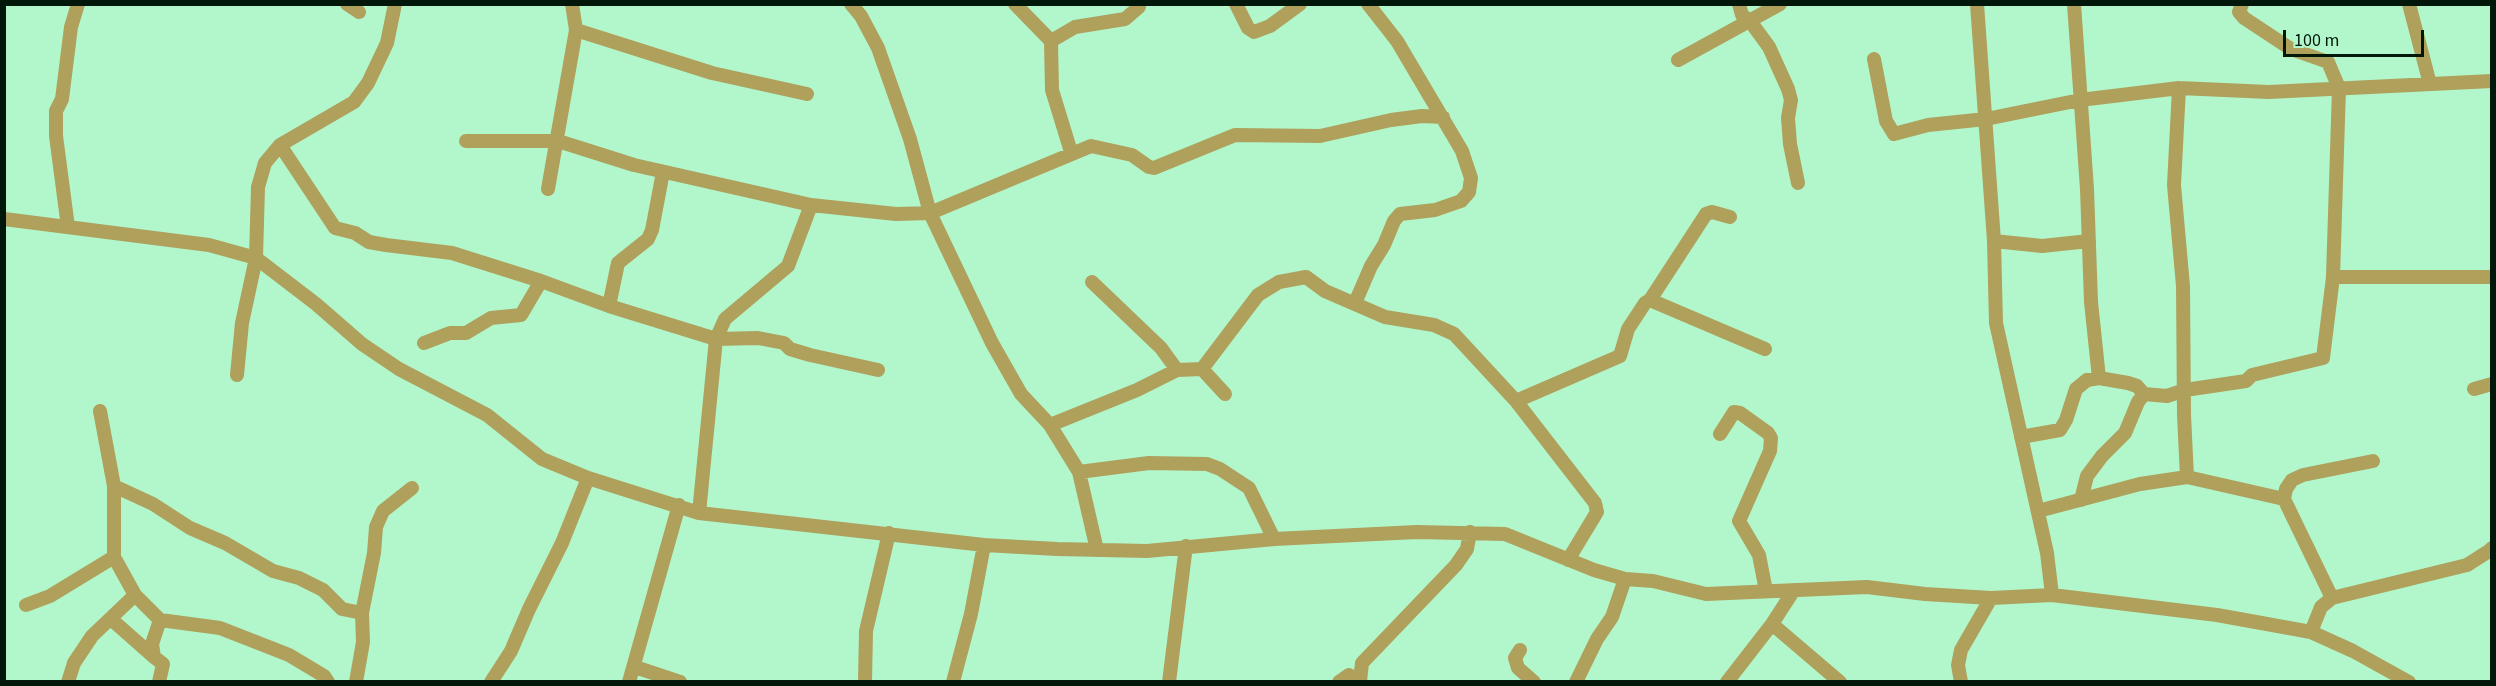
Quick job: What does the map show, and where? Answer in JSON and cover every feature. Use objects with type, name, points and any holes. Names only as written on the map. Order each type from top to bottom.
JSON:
[{"type":"street","points":[[68,227],[56,136],[56,111],[62,99],[71,27],[78,4]]},
{"type":"street","points":[[347,4],[359,12]]},
{"type":"street","points":[[237,375],[242,323],[256,258],[258,187],[265,163],[280,145],[354,102],[368,83],[387,43],[394,4]]},
{"type":"street","points":[[548,189],[576,30],[572,4]]},
{"type":"street","points":[[851,4],[861,16],[878,48],[910,139],[930,213],[1003,364],[1021,394],[1050,425],[1079,471],[1097,550]]},
{"type":"street","points":[[1015,4],[1051,41],[1052,90],[1071,152]]},
{"type":"street","points":[[1236,4],[1248,28],[1254,32],[1269,26],[1300,4]]},
{"type":"street","points":[[1355,303],[1371,266],[1384,245],[1394,221],[1400,214],[1435,210],[1461,201],[1469,192],[1471,178],[1462,151],[1443,117],[1397,41],[1368,4]]},
{"type":"street","points":[[1739,4],[1742,15],[1750,21],[1769,47],[1788,89],[1791,100],[1788,118],[1790,144],[1798,183]]},
{"type":"street","points":[[1678,60],[1780,4]]},
{"type":"street","points":[[1977,4],[1994,241],[1996,323],[2047,553],[2052,595]]},
{"type":"street","points":[[2074,4],[2090,241],[2091,302],[2098,378]]},
{"type":"street","points":[[2021,437],[2060,430],[2066,420],[2076,389],[2087,380],[2098,378],[2128,383],[2137,386],[2144,394],[2167,396],[2185,390],[2246,381],[2252,375],[2324,358],[2333,277],[2339,88],[2328,62],[2291,49],[2254,25],[2239,12],[2242,4]]},
{"type":"street","points":[[2409,4],[2430,84]]},
{"type":"street","points":[[1051,41],[1075,27],[1125,19],[1139,7]]},
{"type":"street","points":[[576,30],[712,74],[807,94]]},
{"type":"street","points":[[1875,59],[1886,121],[1894,134],[1928,125],[1986,119],[2080,100],[2179,88],[2269,92],[2492,81]]},
{"type":"street","points":[[2179,88],[2174,184],[2183,286],[2187,477]]},
{"type":"street","points":[[466,141],[558,141],[663,172],[811,205],[896,214],[930,213],[1071,152],[1097,146],[1132,155],[1154,168],[1235,135],[1320,136],[1391,120],[1422,116],[1443,117]]},
{"type":"street","points":[[280,145],[335,228],[355,232],[369,242],[452,253],[716,339],[758,338],[784,343],[790,350],[878,370]]},
{"type":"street","points":[[609,306],[618,263],[648,239],[652,230],[663,172]]},
{"type":"street","points":[[699,513],[716,339],[724,319],[788,266],[811,205]]},
{"type":"street","points":[[1516,401],[1620,356],[1628,329],[1645,303],[1650,300],[1706,214],[1712,212],[1730,217]]},
{"type":"street","points":[[4,219],[209,244],[256,258],[362,344],[390,362],[487,415],[542,459],[588,478],[699,513],[984,545],[1097,550],[1147,551],[1274,538],[1417,532],[1505,534],[1568,560],[1624,579],[1653,581],[1706,594],[1867,586],[1990,598],[2052,595],[2217,615],[2311,632],[2409,681]]},
{"type":"street","points":[[1994,241],[2042,246],[2090,241]]},
{"type":"street","points":[[2333,277],[2491,278]]},
{"type":"street","points":[[1202,369],[1258,295],[1279,282],[1306,278],[1325,291],[1385,317],[1434,325],[1454,334],[1516,401],[1595,503],[1597,512],[1568,560]]},
{"type":"street","points":[[424,343],[450,333],[466,333],[491,318],[521,315],[542,281]]},
{"type":"street","points":[[1092,282],[1161,348],[1177,370]]},
{"type":"street","points":[[1650,300],[1765,349]]},
{"type":"street","points":[[1050,425],[1137,390],[1177,370],[1202,369],[1225,394]]},
{"type":"street","points":[[2474,389],[2492,384]]},
{"type":"street","points":[[2081,500],[2087,476],[2102,456],[2125,433],[2138,402],[2144,394]]},
{"type":"street","points":[[100,411],[114,486],[114,557],[135,595],[160,620],[220,628],[289,655],[324,676],[328,681]]},
{"type":"street","points":[[1719,434],[1734,412],[1740,413],[1768,433],[1771,438],[1770,451],[1739,521],[1759,555],[1766,591]]},
{"type":"street","points":[[2332,598],[2284,499],[2286,489],[2292,480],[2298,477],[2373,461]]},
{"type":"street","points":[[1079,471],[1149,463],[1214,466],[1249,488],[1274,538]]},
{"type":"street","points":[[2038,511],[2140,484],[2187,477],[2284,499]]},
{"type":"street","points":[[491,681],[511,651],[562,543],[588,478]]},
{"type":"street","points":[[114,486],[153,504],[190,528],[225,543],[273,571],[299,578],[323,590],[342,609],[362,613]]},
{"type":"street","points":[[356,681],[363,642],[362,613],[373,562],[376,527],[383,511],[412,488]]},
{"type":"street","points":[[629,681],[635,667],[679,505]]},
{"type":"street","points":[[1339,681],[1349,675],[1360,681],[1362,663],[1456,565],[1467,549],[1470,532]]},
{"type":"street","points":[[865,681],[866,631],[889,533]]},
{"type":"street","points":[[953,681],[971,614],[984,545]]},
{"type":"street","points":[[1169,681],[1186,546]]},
{"type":"street","points":[[2311,632],[2321,607],[2332,598],[2467,565],[2492,548]]},
{"type":"street","points":[[26,605],[50,596],[114,557]]},
{"type":"street","points":[[1579,680],[1597,639],[1612,617],[1624,579]]},
{"type":"street","points":[[1727,681],[1772,624],[1794,590]]},
{"type":"street","points":[[68,681],[74,663],[92,636],[135,595]]},
{"type":"street","points":[[1961,681],[1958,664],[1961,650],[1990,598]]},
{"type":"street","points":[[111,619],[163,664],[159,681]]},
{"type":"street","points":[[154,657],[152,644],[160,620]]},
{"type":"street","points":[[1772,624],[1839,681]]},
{"type":"street","points":[[1520,650],[1515,658],[1518,668],[1534,681]]},
{"type":"street","points":[[635,667],[680,681]]}]
